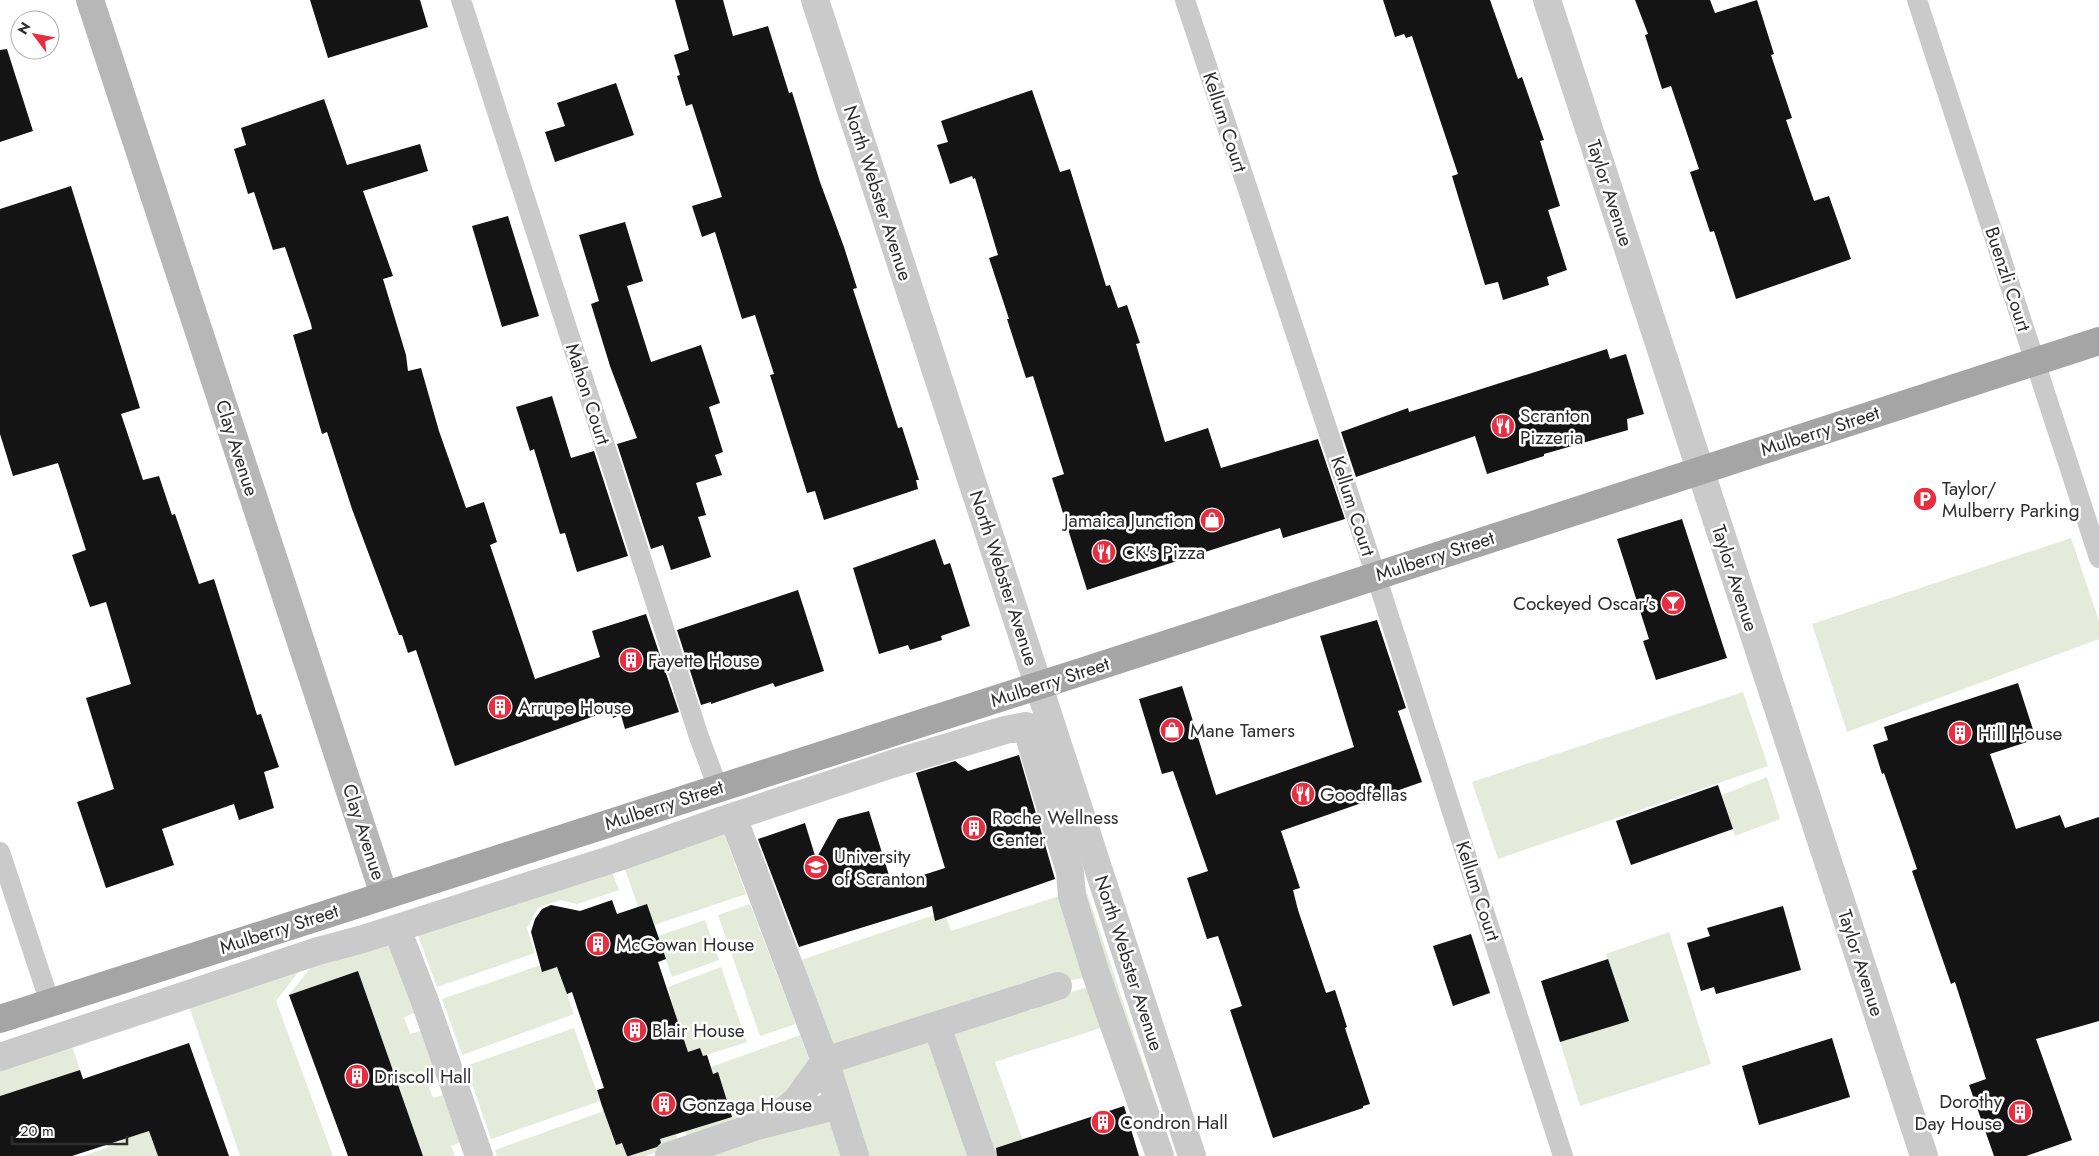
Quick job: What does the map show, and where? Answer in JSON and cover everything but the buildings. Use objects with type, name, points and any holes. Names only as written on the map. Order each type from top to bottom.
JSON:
[{"type":"main road","name":"Clay Avenue","points":[[90,0],[384,895]]},
{"type":"main road","name":"Mulberry Street","points":[[0,1019],[1039,685],[2099,341]]},
{"type":"street","name":"North Webster Avenue","points":[[814,0],[1192,1156]]},
{"type":"street","name":"Taylor Avenue","points":[[1547,0],[1924,1156]]},
{"type":"street","points":[[0,1058],[318,951],[396,929],[892,764],[1005,730],[1026,726],[1070,872],[1072,896],[1096,974],[1160,1156]]},
{"type":"street","points":[[733,817],[825,1061],[855,1156]]},
{"type":"street","points":[[396,929],[427,1008],[479,1156]]},
{"type":"street","points":[[757,1126],[779,1115],[797,1100],[825,1061],[1058,986]]},
{"type":"street","points":[[937,1026],[982,1156]]},
{"type":"street","points":[[669,1156],[757,1126],[839,1105]]},
{"type":"lane","name":"Mahon Court","points":[[461,0],[698,737],[718,788]]},
{"type":"lane","name":"Kellum Court","points":[[1185,0],[1376,576],[1563,1156]]},
{"type":"lane","name":"Buenzli Court","points":[[1917,0],[2099,558]]},
{"type":"lane","points":[[0,852],[50,1003]]},
{"type":"green space","points":[[2071,538],[2099,621],[2099,639],[1847,732],[1812,624]]},
{"type":"green space","points":[[1743,692],[1768,766],[1498,859],[1472,782]]},
{"type":"green space","points":[[1767,777],[1780,819],[1735,836],[1722,795]]},
{"type":"green space","points":[[722,828],[746,894],[654,925],[647,904],[638,907],[623,863]]},
{"type":"green space","points":[[1073,850],[1174,1156],[1167,1156],[1117,1013]]},
{"type":"green space","points":[[610,867],[619,890],[577,904],[560,900],[538,908],[527,928],[535,953],[437,987],[416,930]]},
{"type":"green space","points":[[1065,894],[1091,976],[1029,990],[927,1023],[974,1156],[867,1156],[798,961],[934,915],[936,921],[946,917],[951,931]]},
{"type":"green space","points":[[750,904],[796,1024],[760,1036],[718,915]]},
{"type":"green space","points":[[705,920],[719,960],[672,977],[658,936]]},
{"type":"green space","points":[[1669,932],[1711,1064],[1580,1106],[1560,1042],[1628,1021],[1606,954]]},
{"type":"green space","points":[[390,938],[417,1012],[404,1017],[410,1034],[424,1030],[441,1076],[427,1082],[433,1098],[447,1094],[463,1141],[451,1146],[455,1156],[423,1156],[358,971],[289,995],[316,961]]},
{"type":"green space","points":[[307,961],[276,1001],[333,1156],[240,1156],[187,1000]]},
{"type":"green space","points":[[541,965],[557,967],[574,1014],[462,1055],[442,999]]},
{"type":"green space","points":[[721,967],[747,1042],[703,1056],[700,1048],[686,1053],[668,987]]},
{"type":"green space","points":[[1091,986],[1107,1026],[995,1062],[1022,1138],[1029,1137],[1035,1156],[990,1156],[949,1029]]},
{"type":"green space","points":[[574,1028],[600,1101],[491,1139],[466,1066]]},
{"type":"green space","points":[[800,1035],[812,1067],[784,1101],[688,1141],[685,1131],[718,1072],[713,1074],[711,1067]]},
{"type":"green space","points":[[70,1040],[80,1070],[0,1096],[0,1063]]},
{"type":"green space","points":[[127,1071],[158,1156],[83,1156],[121,1143],[100,1080]]},
{"type":"green space","points":[[604,1111],[615,1145],[622,1143],[627,1156],[497,1156],[495,1150]]},
{"type":"green space","points":[[829,1118],[842,1156],[698,1156]]},
{"type":"green space","points":[[676,1134],[679,1144],[646,1156],[629,1156],[661,1145],[660,1139]]},
{"type":"place","name":"Scranton Pizzeria","points":[[1503,426]]},
{"type":"place","name":"Taylor/ Mulberry Parking","points":[[1925,499]]},
{"type":"place","name":"Jamaica Junction","points":[[1212,520]]},
{"type":"place","name":"CK's Pizza","points":[[1104,552]]},
{"type":"place","name":"Cockeyed Oscar's","points":[[1673,603]]},
{"type":"place","name":"Fayette House","points":[[631,660]]},
{"type":"place","name":"Arrupe House","points":[[500,707]]},
{"type":"place","name":"Mane Tamers","points":[[1172,730]]},
{"type":"place","name":"Hill House","points":[[1960,733]]},
{"type":"place","name":"Goodfellas","points":[[1303,794]]},
{"type":"place","name":"Roche Wellness Center","points":[[974,828]]},
{"type":"place","name":"University of Scranton","points":[[816,867]]},
{"type":"place","name":"McGowan House","points":[[598,944]]},
{"type":"place","name":"Blair House","points":[[635,1030]]},
{"type":"place","name":"Driscoll Hall","points":[[357,1076]]},
{"type":"place","name":"Gonzaga House","points":[[664,1104]]},
{"type":"place","name":"Dorothy Day House","points":[[2020,1112]]},
{"type":"place","name":"Condron Hall","points":[[1103,1122]]}]
